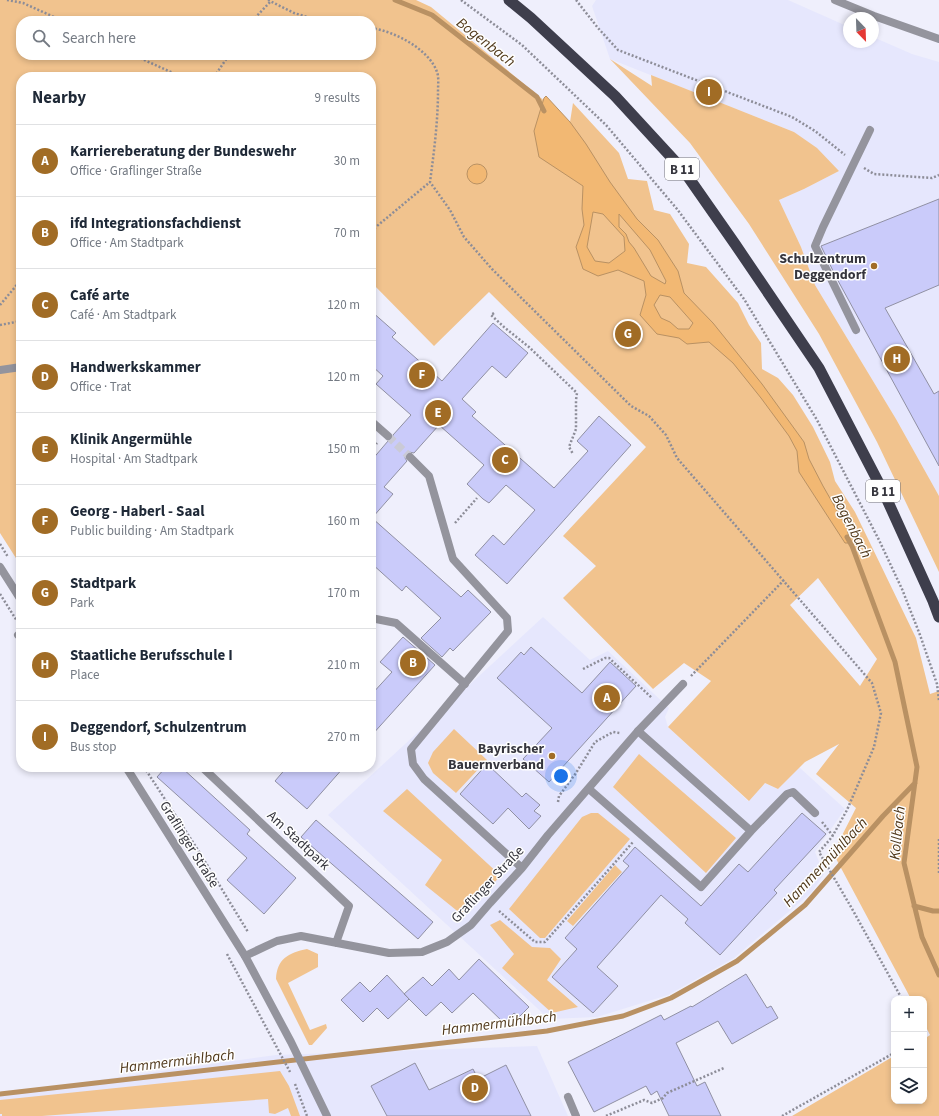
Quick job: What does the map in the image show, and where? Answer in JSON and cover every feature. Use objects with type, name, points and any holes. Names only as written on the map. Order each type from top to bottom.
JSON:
[{"type":"highway","name":"B 11","points":[[509,0],[531,18],[615,96],[684,171],[736,244],[819,368],[884,493],[939,617]]},
{"type":"street","points":[[836,0],[874,16],[939,39]]},
{"type":"street","points":[[856,330],[815,246],[870,130]]},
{"type":"street","points":[[0,370],[16,368]]},
{"type":"street","points":[[376,425],[388,436]]},
{"type":"street","points":[[410,457],[429,476],[453,559],[507,618],[508,631],[411,749],[413,764],[424,780],[522,868]]},
{"type":"street","points":[[0,567],[16,592]]},
{"type":"street","points":[[376,619],[396,623],[465,684]]},
{"type":"street","name":"Graflinger Straße","points":[[245,956],[277,941],[301,936],[389,953],[422,952],[447,942],[471,925],[522,868],[638,731],[683,684]]},
{"type":"street","points":[[638,731],[750,832]]},
{"type":"street","name":"Graflinger Straße","points":[[129,772],[245,956],[291,1042],[327,1116]]},
{"type":"street","name":"Am Stadtpark","points":[[207,772],[349,906],[336,943]]},
{"type":"street","points":[[589,789],[701,887],[750,832],[787,794],[793,792],[815,813]]},
{"type":"street","points":[[568,1097],[576,1116]]},
{"type":"path","points":[[7,0],[23,2],[52,16]]},
{"type":"path","points":[[256,16],[270,0],[294,13],[304,16]]},
{"type":"path","points":[[461,0],[522,45],[606,125],[677,209],[744,299],[817,420],[879,540],[902,590],[920,635],[937,684],[939,701]]},
{"type":"path","points":[[576,0],[618,50],[792,117],[815,131],[854,162],[874,174],[932,178],[939,175]]},
{"type":"path","points":[[376,29],[406,41],[427,55],[437,73],[438,108],[430,182],[450,210],[464,237],[492,270],[631,406],[649,416],[666,435],[677,458],[872,683],[881,713],[874,747],[847,810],[833,836],[819,852],[900,996]]},
{"type":"path","points":[[144,60],[171,72]]},
{"type":"path","points":[[217,72],[226,60]]},
{"type":"path","points":[[709,92],[712,86]]},
{"type":"path","points":[[376,227],[430,182]]},
{"type":"path","points":[[0,305],[16,286]]},
{"type":"path","points":[[494,313],[491,315],[529,347],[577,393],[575,406],[576,430],[569,447],[573,454]]},
{"type":"path","points":[[0,325],[16,322]]},
{"type":"path","points":[[446,534],[477,498]]},
{"type":"path","points":[[683,684],[784,580]]},
{"type":"path","points":[[0,594],[16,618]]},
{"type":"path","points":[[583,669],[605,658],[609,658],[661,707]]},
{"type":"path","points":[[564,817],[558,808],[559,796],[595,742],[613,732]]},
{"type":"path","points":[[147,772],[194,843],[248,932]]},
{"type":"path","points":[[815,813],[833,836]]},
{"type":"path","points":[[490,903],[535,942],[545,942],[640,834]]},
{"type":"path","points":[[939,839],[939,875]]},
{"type":"path","points":[[278,1051],[290,1072]]},
{"type":"path","points":[[782,1116],[891,1055]]},
{"type":"path","points":[[606,1116],[644,1100],[652,1103],[662,1098],[667,1093],[724,1068]]},
{"type":"path","points":[[294,1079],[307,1116]]},
{"type":"shaded area","points":[[0,0],[416,0],[431,7],[570,122],[573,103],[619,153],[628,179],[647,181],[654,210],[670,214],[689,244],[687,263],[706,267],[738,303],[749,325],[761,343],[762,369],[778,378],[793,395],[813,427],[830,462],[835,481],[855,512],[916,638],[930,694],[939,691],[939,1116],[792,1116],[891,1058],[891,1104],[927,1104],[927,1037],[930,1035],[927,1029],[927,996],[909,996],[833,853],[856,808],[816,774],[839,744],[805,762],[778,789],[765,783],[749,801],[668,727],[711,681],[684,663],[653,689],[563,598],[596,566],[563,536],[646,447],[489,292],[434,346],[376,287],[376,72],[16,72],[16,558],[0,533]],"holes":[[[818,578],[877,659],[860,686],[790,605]]]},
{"type":"shaded area","name":"Schulzentrum Deggendorf","points":[[596,0],[788,0],[843,24],[843,48],[879,48],[879,40],[912,54],[939,62],[939,496],[896,419],[815,285],[801,247],[779,200],[839,171],[794,132],[610,59],[592,6]]},
{"type":"shaded area","points":[[610,59],[652,86],[651,75],[794,132],[817,148],[839,171],[779,200],[801,247],[815,285],[896,419],[939,496],[939,572],[877,442],[819,334],[749,224],[690,143]]},
{"type":"shaded area","points":[[546,96],[570,122],[637,219],[658,240],[678,271],[684,293],[713,323],[762,384],[804,442],[809,459],[847,528],[850,543],[845,543],[799,472],[797,451],[789,436],[733,363],[709,342],[687,344],[679,338],[657,334],[640,315],[646,295],[644,281],[618,270],[598,276],[583,269],[576,247],[584,225],[582,209],[583,186],[539,157],[534,131],[544,98]],"holes":[[[593,212],[603,214],[624,237],[625,251],[609,263],[595,261],[587,247]],[[619,214],[650,250],[666,281],[665,284],[651,276],[629,242],[626,234],[619,227]],[[660,295],[670,297],[693,323],[689,329],[678,329],[670,322],[661,318],[654,305]]]},
{"type":"shaded area","points":[[473,164],[481,164],[487,170],[487,178],[481,184],[473,184],[467,178],[467,170]]},
{"type":"shaded area","points":[[543,617],[590,660],[608,651],[669,708],[665,717],[668,727],[748,801],[765,783],[778,789],[799,767],[845,809],[815,852],[824,874],[812,892],[734,958],[668,995],[597,1017],[549,1019],[328,815]]},
{"type":"shaded area","points":[[454,729],[487,760],[456,793],[433,773],[428,763],[433,752]]},
{"type":"shaded area","points":[[639,754],[736,838],[706,873],[613,787]]},
{"type":"shaded area","points":[[407,789],[501,876],[461,914],[425,885],[442,860],[383,811]]},
{"type":"shaded area","points":[[591,813],[598,813],[630,839],[545,938],[540,938],[509,909],[582,817]]},
{"type":"shaded area","points":[[615,865],[622,872],[573,926],[567,921]]},
{"type":"shaded area","points":[[500,920],[532,947],[550,948],[561,959],[547,980],[578,1007],[552,1013],[502,968],[514,954],[490,925]]},
{"type":"shaded area","points":[[307,949],[318,954],[318,967],[288,983],[310,1030],[326,1024],[327,1028],[312,1045],[309,1045],[276,979],[279,966],[285,958],[289,955]]},
{"type":"shaded area","points":[[537,1046],[568,1116],[0,1116],[0,1094],[276,1055]]},
{"type":"shaded area","points":[[280,1071],[289,1086],[300,1116],[291,1116],[288,1108],[275,1114],[269,1113],[268,1099],[42,1116],[2,1116],[2,1114],[0,1114],[0,1100]]},
{"type":"building","points":[[939,199],[939,285],[885,308],[934,394],[939,391],[939,466],[836,277],[821,246]]},
{"type":"building","points":[[376,315],[396,333],[392,337],[442,381],[493,323],[528,353],[506,378],[492,366],[462,399],[476,412],[472,416],[554,488],[588,451],[577,441],[599,416],[631,445],[507,584],[475,555],[493,535],[504,545],[535,510],[506,485],[489,503],[483,499],[467,484],[484,465],[439,425],[414,453],[406,453],[405,458],[407,461],[384,487],[393,494],[376,513],[376,455],[388,441],[392,440],[393,435],[411,415],[376,384],[383,376],[376,370]]},
{"type":"building","points":[[376,522],[461,597],[468,590],[491,612],[453,651],[450,648],[442,657],[421,638],[441,618],[406,586],[402,591],[376,568]]},
{"type":"building","points":[[403,637],[435,665],[376,730],[376,690],[392,672],[380,662]]},
{"type":"building","points":[[531,647],[582,693],[610,662],[636,686],[549,782],[523,759],[552,728],[497,678],[521,652],[524,655]]},
{"type":"building","points":[[487,764],[522,797],[526,793],[540,805],[534,811],[541,816],[529,829],[508,808],[493,824],[460,794]]},
{"type":"building","points":[[162,772],[186,772],[250,830],[247,834],[296,878],[264,914],[227,880],[247,858],[157,777]]},
{"type":"building","points":[[283,772],[340,772],[307,809],[275,781]]},
{"type":"building","points":[[802,813],[826,834],[774,890],[777,893],[720,955],[685,923],[688,919],[661,895],[597,967],[618,986],[593,1013],[552,977],[577,949],[565,938],[629,866],[623,861],[635,847],[701,906],[739,864],[748,872]]},
{"type":"building","points":[[316,820],[433,922],[418,939],[301,837]]},
{"type":"building","points":[[479,959],[529,1007],[519,1017],[514,1013],[504,1023],[473,993],[452,1013],[441,1002],[426,1016],[404,994],[423,977],[432,986],[449,969],[459,980]]},
{"type":"building","points":[[746,974],[767,1008],[771,1006],[778,1018],[732,1044],[718,1021],[676,1043],[697,1086],[705,1082],[721,1116],[669,1116],[657,1091],[651,1095],[646,1086],[594,1112],[568,1062],[661,1015],[664,1020],[691,1006],[692,1007]]},
{"type":"building","points":[[387,975],[409,999],[388,1019],[377,1008],[363,1022],[341,1000],[360,982],[370,992]]},
{"type":"building","points":[[415,1063],[429,1090],[473,1069],[478,1079],[506,1065],[531,1116],[387,1116],[371,1086]]},
{"type":"waterway","name":"Bogenbach","points":[[395,0],[432,15],[537,97],[544,111]]},
{"type":"waterway","name":"Bogenbach","points":[[847,537],[852,546],[895,662],[917,767],[904,863],[922,937],[939,975]]},
{"type":"waterway","name":"Hammermühlbach","points":[[0,1094],[547,1031],[623,1016],[671,998],[737,961],[805,905],[883,816],[915,783]]},
{"type":"waterway","points":[[914,906],[939,911]]},
{"type":"tunnel","points":[[388,436],[410,457]]},
{"type":"place","name":"Deggendorf, Schulzentrum","points":[[709,92]]},
{"type":"place","name":"Schulzentrum Deggendorf","points":[[874,266]]},
{"type":"place","name":"Stadtpark","points":[[628,334]]},
{"type":"place","name":"Staatliche Berufsschule I","points":[[897,359]]},
{"type":"place","name":"Georg - Haberl - Saal","points":[[422,375]]},
{"type":"place","name":"Klinik Angermühle","points":[[438,413]]},
{"type":"place","name":"Café arte","points":[[505,460]]},
{"type":"place","name":"ifd Integrationsfachdienst","points":[[413,663]]},
{"type":"place","name":"Karriereberatung der Bundeswehr","points":[[607,698]]},
{"type":"place","name":"Bayrischer Bauernverband","points":[[552,756]]},
{"type":"place","name":"Handwerkskammer","points":[[475,1088]]},
{"type":"water label","name":"Kollbach","points":[[897,833]]}]
